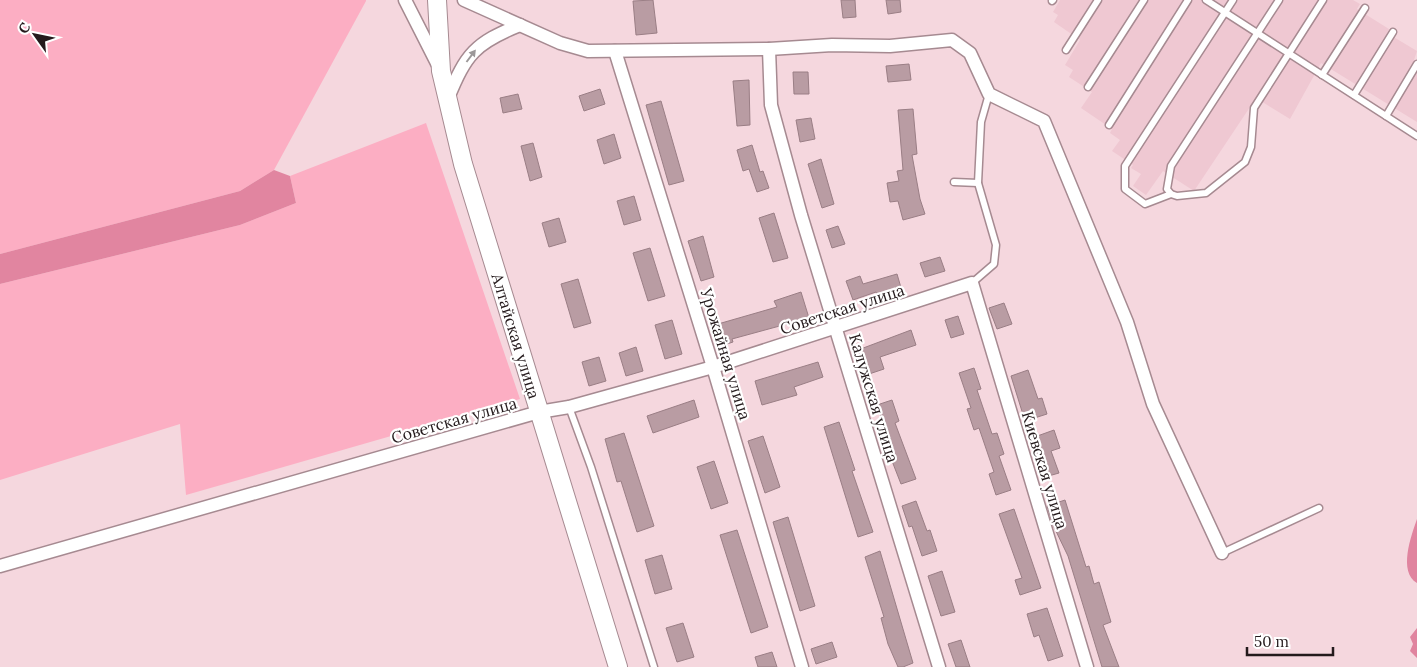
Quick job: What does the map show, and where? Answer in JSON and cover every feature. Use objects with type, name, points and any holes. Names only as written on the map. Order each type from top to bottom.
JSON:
[{"type":"main road","name":"Алтайская улица","points":[[437,0],[441,71],[463,164],[618,667]]},
{"type":"street","points":[[405,0],[441,71]]},
{"type":"street","points":[[464,0],[560,43],[588,52],[769,49],[814,46],[890,46],[952,40],[970,53],[989,94],[1044,121],[1127,322],[1153,404],[1222,553]]},
{"type":"street","points":[[448,98],[457,75],[474,50],[492,36],[520,25]]},
{"type":"street","name":"Калужская улица","points":[[769,49],[771,106],[939,667]]},
{"type":"street","name":"Урожайная улица","points":[[615,51],[713,367],[802,667]]},
{"type":"street","name":"Советская улица","points":[[0,566],[539,412],[568,407],[713,367],[972,283]]},
{"type":"street","name":"Киевская улица","points":[[972,283],[1087,667]]},
{"type":"lane","points":[[1066,50],[1098,0]]},
{"type":"lane","points":[[1088,86],[1144,0]]},
{"type":"lane","points":[[1109,125],[1188,0]]},
{"type":"lane","points":[[1206,0],[1417,136]]},
{"type":"lane","points":[[1171,194],[1145,204],[1125,188],[1125,166],[1233,0]]},
{"type":"lane","points":[[1279,0],[1171,166],[1167,189],[1171,194],[1177,196],[1206,193],[1245,162],[1250,148],[1254,108],[1322,0]]},
{"type":"lane","points":[[1322,75],[1365,8]]},
{"type":"lane","points":[[1354,95],[1394,32]]},
{"type":"lane","points":[[1386,116],[1417,64]]},
{"type":"lane","points":[[972,283],[994,264],[996,245],[978,183],[981,122],[989,94]]},
{"type":"lane","points":[[954,182],[978,183]]},
{"type":"lane","points":[[568,407],[591,467],[654,667]]},
{"type":"lane","points":[[1222,553],[1319,508]]},
{"type":"shaded area","points":[[0,0],[366,1],[274,170],[240,191],[0,254]]},
{"type":"shaded area","points":[[1060,0],[1353,0],[1360,4],[1357,9],[1389,29],[1387,33],[1417,51],[1414,60],[1417,62],[1417,122],[1321,63],[1290,119],[1256,98],[1194,191],[1163,171],[1146,195],[1133,186],[1141,174],[1131,168],[1133,165],[1112,151],[1120,140],[1110,133],[1112,129],[1081,108],[1092,92],[1069,77],[1073,70],[1065,65],[1080,40],[1054,22],[1058,15],[1053,12]]},
{"type":"shaded area","points":[[426,123],[520,399],[186,495],[180,424],[0,480],[0,284],[240,225],[296,203],[290,176]]},
{"type":"shaded area","points":[[274,170],[290,176],[296,203],[240,225],[0,284],[0,254],[240,191]]},
{"type":"shaded area","points":[[1417,519],[1417,583],[1411,578],[1407,562],[1409,544]]},
{"type":"shaded area","points":[[1417,628],[1417,658],[1410,651],[1413,644],[1410,637]]},
{"type":"building","points":[[653,0],[657,33],[636,35],[633,1]]},
{"type":"building","points":[[841,0],[855,0],[856,17],[843,18]]},
{"type":"building","points":[[886,0],[900,0],[901,12],[888,14]]},
{"type":"building","points":[[909,64],[911,80],[888,82],[886,66]]},
{"type":"building","points":[[793,72],[808,72],[809,94],[794,94]]},
{"type":"building","points":[[749,80],[750,125],[737,126],[733,81]]},
{"type":"building","points":[[600,89],[605,104],[584,111],[579,96]]},
{"type":"building","points":[[518,94],[522,109],[503,113],[500,98]]},
{"type":"building","points":[[661,101],[684,181],[669,185],[646,105]]},
{"type":"building","points":[[913,109],[917,154],[912,155],[920,199],[925,214],[903,220],[898,201],[890,202],[887,183],[899,181],[897,171],[903,170],[898,110]]},
{"type":"building","points":[[811,118],[815,139],[800,142],[796,120]]},
{"type":"building","points":[[614,134],[621,158],[604,164],[597,140]]},
{"type":"building","points":[[533,143],[542,177],[530,181],[521,146]]},
{"type":"building","points":[[752,145],[760,172],[763,171],[769,188],[757,192],[749,169],[743,171],[737,150]]},
{"type":"building","points":[[821,159],[834,204],[822,208],[808,164]]},
{"type":"building","points":[[634,196],[641,220],[624,225],[617,201]]},
{"type":"building","points":[[774,213],[788,258],[773,262],[759,218]]},
{"type":"building","points":[[559,218],[566,242],[549,247],[542,223]]},
{"type":"building","points":[[838,226],[845,244],[832,248],[826,230]]},
{"type":"building","points":[[703,236],[714,277],[701,281],[688,241]]},
{"type":"building","points":[[650,248],[665,296],[648,301],[633,253]]},
{"type":"building","points":[[940,257],[945,271],[925,277],[920,263]]},
{"type":"building","points":[[897,274],[902,291],[878,298],[876,292],[853,300],[846,281],[860,276],[863,284]]},
{"type":"building","points":[[578,279],[591,323],[574,328],[561,284]]},
{"type":"building","points":[[801,292],[809,318],[732,339],[733,342],[718,347],[711,326],[777,307],[774,301]]},
{"type":"building","points":[[1004,303],[1012,324],[997,329],[989,308]]},
{"type":"building","points":[[958,316],[964,334],[951,338],[945,320]]},
{"type":"building","points":[[672,320],[682,354],[665,359],[655,325]]},
{"type":"building","points":[[911,330],[916,345],[880,357],[884,369],[866,375],[858,350]]},
{"type":"building","points":[[636,347],[643,371],[626,376],[619,353]]},
{"type":"building","points":[[599,357],[606,381],[589,386],[582,362]]},
{"type":"building","points":[[818,362],[823,377],[794,387],[797,395],[762,405],[755,381]]},
{"type":"building","points":[[974,368],[981,389],[977,390],[992,434],[997,433],[1004,454],[999,456],[1011,490],[996,495],[989,474],[994,472],[979,428],[974,430],[967,409],[971,408],[959,373]]},
{"type":"building","points":[[1028,370],[1038,399],[1042,398],[1047,414],[1025,421],[1011,376]]},
{"type":"building","points":[[694,400],[699,417],[653,433],[647,416]]},
{"type":"building","points":[[892,400],[899,421],[895,423],[916,479],[901,484],[883,438],[888,436],[877,405]]},
{"type":"building","points":[[839,422],[855,470],[852,471],[873,532],[858,537],[824,427]]},
{"type":"building","points":[[1054,430],[1060,448],[1051,451],[1059,473],[1045,477],[1029,439]]},
{"type":"building","points":[[624,433],[654,526],[637,532],[621,481],[617,482],[605,439]]},
{"type":"building","points":[[763,436],[780,487],[765,493],[748,441]]},
{"type":"building","points":[[714,461],[728,503],[711,509],[697,467]]},
{"type":"building","points":[[1065,500],[1086,567],[1089,566],[1094,584],[1099,582],[1111,622],[1103,625],[1119,667],[1102,667],[1068,556],[1053,525],[1047,506]]},
{"type":"building","points":[[916,501],[927,531],[930,530],[937,551],[922,556],[912,526],[909,527],[902,506]]},
{"type":"building","points":[[1014,509],[1041,588],[1020,595],[1015,580],[1022,578],[999,514]]},
{"type":"building","points":[[788,517],[815,606],[800,611],[773,522]]},
{"type":"building","points":[[737,530],[768,627],[751,633],[720,535]]},
{"type":"building","points":[[880,551],[913,663],[903,667],[898,667],[888,644],[881,618],[884,617],[865,557]]},
{"type":"building","points":[[662,555],[672,589],[655,594],[645,560]]},
{"type":"building","points":[[942,571],[955,612],[941,616],[928,576]]},
{"type":"building","points":[[1047,608],[1063,656],[1048,661],[1039,635],[1034,637],[1027,614]]},
{"type":"building","points":[[683,623],[694,657],[677,662],[666,628]]},
{"type":"building","points":[[961,640],[970,667],[956,667],[948,644]]},
{"type":"building","points":[[832,642],[837,657],[816,664],[811,649]]},
{"type":"building","points":[[772,652],[777,667],[758,667],[755,657]]}]
